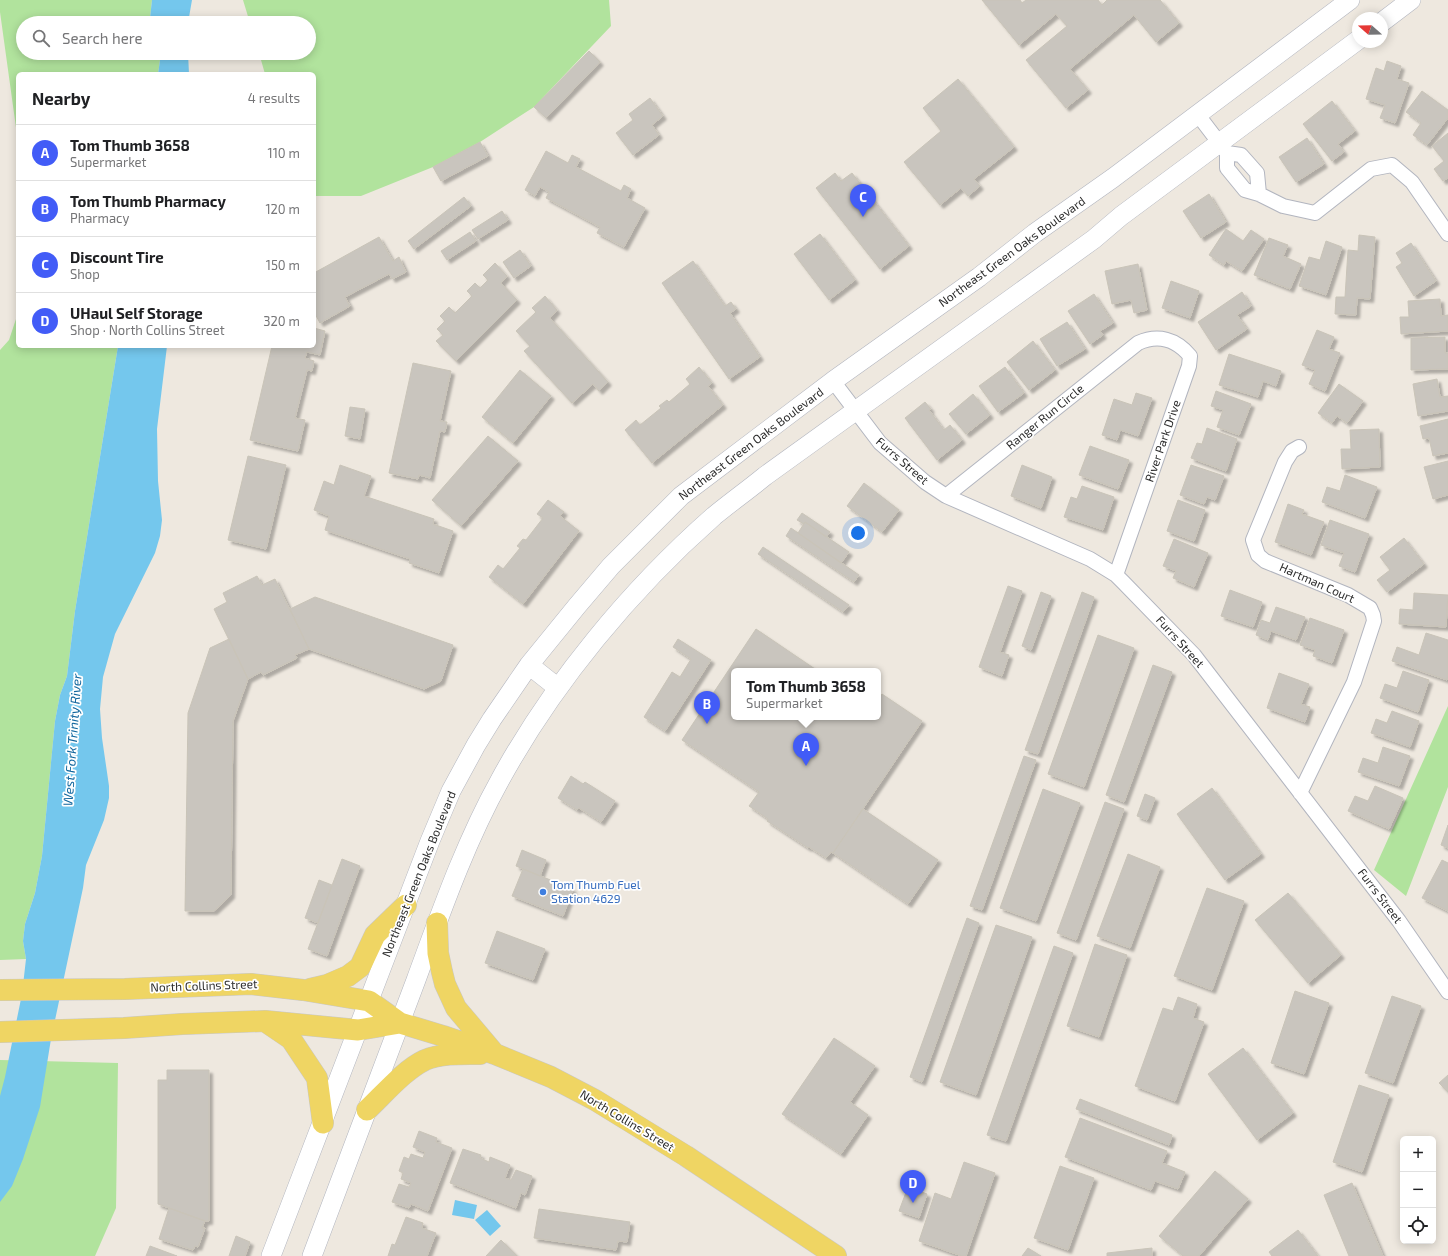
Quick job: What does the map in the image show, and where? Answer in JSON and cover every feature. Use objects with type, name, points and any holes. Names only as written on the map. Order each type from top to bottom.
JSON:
[{"type":"main road","name":"Northeast Green Oaks Boulevard","points":[[271,1256],[430,841],[451,791],[492,719],[529,665],[607,570],[681,496],[833,381],[973,281],[1035,233],[1198,115],[1350,0]]},
{"type":"main road","points":[[1388,17],[1411,0]]},
{"type":"main road","points":[[312,1256],[461,861],[496,787],[543,709],[558,688],[630,600],[673,555],[721,511],[765,476],[1094,239],[1121,216],[1224,148],[1352,45]]},
{"type":"main road","points":[[529,665],[558,688]]},
{"type":"main road","points":[[303,990],[327,985],[348,976],[360,967],[375,935],[406,905]]},
{"type":"main road","points":[[437,923],[438,952],[445,984],[456,1008],[495,1054]]},
{"type":"main road","name":"North Collins Street","points":[[0,990],[125,989],[251,984],[303,990],[369,1001],[400,1023],[495,1054],[551,1077],[600,1103],[686,1156],[836,1256]]},
{"type":"main road","points":[[265,1021],[291,1039],[317,1078],[323,1123]]},
{"type":"main road","name":"North Collins Street","points":[[0,1032],[265,1021],[358,1030],[400,1023]]},
{"type":"main road","points":[[367,1110],[407,1072],[426,1060],[452,1054],[495,1054]]},
{"type":"street","points":[[1198,115],[1224,148],[1241,155],[1258,173],[1259,194]]},
{"type":"street","points":[[1224,148],[1227,168],[1245,190],[1259,194],[1283,206],[1315,213],[1371,169],[1392,165],[1412,182],[1448,234]]},
{"type":"street","name":"River Park Drive","points":[[1116,575],[1189,366],[1190,356],[1185,349],[1171,341],[1156,337],[1145,340]]},
{"type":"street","name":"Ranger Run Circle","points":[[946,496],[1138,343],[1145,340]]},
{"type":"street","name":"Furrs Street","points":[[833,381],[880,443],[924,482],[946,496],[1090,560],[1116,575],[1194,655],[1399,921],[1448,992]]},
{"type":"street","name":"Hartman Court","points":[[1299,447],[1292,451],[1285,462],[1252,540],[1258,555],[1266,561],[1348,595],[1370,608],[1374,621],[1354,682],[1300,793]]},
{"type":"green space","points":[[0,0],[152,0],[150,16],[16,16],[16,60],[160,60],[158,72],[16,72],[16,128],[0,12]]},
{"type":"green space","points":[[243,0],[609,0],[611,26],[534,107],[480,142],[433,167],[361,196],[316,196],[316,72],[264,72],[261,60],[316,60],[316,16],[248,16]]},
{"type":"green space","points":[[16,319],[16,348],[118,348],[75,611],[67,676],[60,695],[55,721],[42,856],[35,893],[25,924],[23,941],[26,959],[0,960],[0,350],[9,340]]},
{"type":"green space","points":[[1448,706],[1448,787],[1406,896],[1374,870]]},
{"type":"green space","points":[[0,1060],[118,1063],[116,1208],[95,1256],[0,1256]]},
{"type":"water","points":[[152,0],[192,0],[189,16],[150,16]]},
{"type":"water","points":[[160,60],[188,60],[189,72],[158,72]]},
{"type":"water","name":"West Fork Trinity River","points":[[118,348],[167,348],[157,429],[158,481],[162,520],[160,536],[155,553],[115,634],[103,677],[100,709],[102,738],[109,786],[109,798],[104,820],[86,865],[83,888],[51,1039],[40,1107],[23,1159],[12,1186],[0,1202],[0,1096],[22,994],[26,959],[23,941],[25,924],[35,893],[42,856],[55,721],[60,695],[67,676],[75,611]]},
{"type":"water","points":[[455,1200],[477,1205],[474,1219],[452,1215]]},
{"type":"water","points":[[487,1210],[501,1226],[490,1236],[475,1220]]},
{"type":"building","points":[[982,0],[1020,0],[1022,3],[1026,0],[1098,0],[1102,5],[1107,0],[1160,0],[1179,23],[1156,42],[1134,15],[1070,69],[1088,90],[1066,108],[1026,60],[1067,26],[1056,14],[1019,45]]},
{"type":"building","points":[[589,51],[600,62],[546,118],[534,107]]},
{"type":"building","points":[[1387,61],[1401,66],[1397,79],[1409,83],[1395,123],[1380,118],[1385,105],[1366,99],[1376,68],[1384,71]]},
{"type":"building","points":[[958,79],[1014,147],[974,179],[980,186],[968,196],[961,188],[940,205],[904,162],[941,131],[923,108]]},
{"type":"building","points":[[1422,91],[1448,110],[1448,118],[1427,145],[1413,135],[1421,123],[1406,112]]},
{"type":"building","points":[[650,98],[663,116],[652,125],[659,135],[633,155],[616,133],[633,120],[629,114]]},
{"type":"building","points":[[1332,101],[1355,131],[1338,144],[1344,152],[1332,161],[1303,124]]},
{"type":"building","points":[[1448,133],[1448,178],[1443,181],[1434,169],[1444,161],[1432,146]]},
{"type":"building","points":[[1307,138],[1324,164],[1296,182],[1279,157]]},
{"type":"building","points":[[480,142],[488,156],[441,181],[433,167]]},
{"type":"building","points":[[546,151],[568,163],[572,155],[580,159],[576,167],[621,191],[624,185],[631,189],[627,198],[645,208],[624,247],[597,233],[600,227],[546,198],[549,192],[540,187],[535,196],[525,190]]},
{"type":"building","points":[[835,173],[841,181],[852,173],[909,246],[880,269],[816,188]]},
{"type":"building","points":[[1209,194],[1226,222],[1201,238],[1183,211]]},
{"type":"building","points":[[464,197],[471,206],[414,249],[408,241]]},
{"type":"building","points":[[502,211],[508,220],[478,239],[472,230]]},
{"type":"building","points":[[1226,229],[1243,241],[1251,230],[1264,239],[1242,271],[1226,261],[1224,265],[1209,255]]},
{"type":"building","points":[[470,232],[476,241],[447,260],[441,251]]},
{"type":"building","points":[[820,234],[855,280],[829,300],[794,254]]},
{"type":"building","points":[[1359,235],[1375,237],[1370,299],[1357,298],[1356,315],[1335,314],[1336,297],[1345,297],[1348,250],[1358,251]]},
{"type":"building","points":[[379,237],[393,261],[399,257],[406,272],[392,279],[389,274],[345,297],[350,306],[320,323],[316,316],[316,272]]},
{"type":"building","points":[[1269,238],[1288,245],[1283,256],[1301,264],[1290,289],[1254,275]]},
{"type":"building","points":[[1326,241],[1342,247],[1326,295],[1299,286],[1309,257],[1320,260]]},
{"type":"building","points":[[1411,243],[1436,281],[1414,296],[1396,267],[1402,263],[1396,253]]},
{"type":"building","points":[[520,250],[531,266],[514,278],[503,262]]},
{"type":"building","points":[[693,261],[725,306],[731,302],[736,309],[730,313],[760,357],[729,379],[662,283]]},
{"type":"building","points":[[495,263],[507,276],[501,283],[517,300],[456,361],[436,341],[443,335],[437,329],[445,321],[440,316],[449,307],[455,313],[472,296],[467,291],[475,283],[480,288],[488,280],[483,275]]},
{"type":"building","points":[[1138,264],[1147,310],[1134,313],[1131,300],[1112,304],[1105,271]]},
{"type":"building","points":[[1171,281],[1199,291],[1190,318],[1162,308]]},
{"type":"building","points":[[1242,292],[1251,306],[1237,315],[1247,329],[1216,350],[1198,322]]},
{"type":"building","points":[[1094,294],[1113,323],[1100,331],[1103,335],[1090,344],[1068,311]]},
{"type":"building","points":[[545,296],[557,310],[550,318],[608,382],[599,391],[593,384],[572,403],[524,351],[530,346],[516,331],[536,312],[532,308]]},
{"type":"building","points":[[1440,299],[1441,316],[1448,315],[1448,331],[1401,334],[1400,317],[1409,317],[1408,301]]},
{"type":"building","points":[[1067,322],[1085,349],[1057,366],[1040,339]]},
{"type":"building","points":[[316,329],[325,331],[320,355],[307,352],[305,358],[314,361],[312,371],[307,370],[295,418],[305,420],[298,451],[250,440],[272,348],[316,348]]},
{"type":"building","points":[[1317,330],[1334,337],[1329,349],[1340,353],[1325,391],[1309,384],[1315,370],[1302,365]]},
{"type":"building","points":[[1445,337],[1445,353],[1448,353],[1448,369],[1411,370],[1411,338]]},
{"type":"building","points":[[1033,341],[1055,370],[1029,390],[1007,362]]},
{"type":"building","points":[[1229,354],[1281,371],[1276,386],[1263,381],[1258,397],[1219,385]]},
{"type":"building","points":[[413,363],[451,371],[440,421],[447,422],[445,432],[440,431],[430,478],[419,475],[418,479],[389,473]]},
{"type":"building","points":[[699,367],[712,383],[708,386],[723,405],[652,463],[625,430],[636,420],[640,425],[661,408],[659,406],[667,400],[669,402],[690,384],[686,379]]},
{"type":"building","points":[[1005,367],[1024,393],[998,412],[979,386]]},
{"type":"building","points":[[520,370],[551,396],[513,443],[482,417]]},
{"type":"building","points":[[1437,379],[1440,397],[1448,396],[1448,411],[1418,416],[1413,384]]},
{"type":"building","points":[[1339,384],[1363,401],[1347,423],[1337,416],[1332,423],[1318,413]]},
{"type":"building","points":[[1216,391],[1251,404],[1239,435],[1217,427],[1223,410],[1211,406]]},
{"type":"building","points":[[1136,393],[1152,398],[1138,436],[1120,430],[1117,440],[1102,435],[1114,399],[1132,405]]},
{"type":"building","points":[[973,394],[990,415],[966,434],[949,414]]},
{"type":"building","points":[[925,402],[944,430],[950,425],[962,440],[937,460],[905,418]]},
{"type":"building","points":[[350,407],[365,409],[360,439],[345,436]]},
{"type":"building","points":[[1448,419],[1448,453],[1433,456],[1429,438],[1423,439],[1420,426]]},
{"type":"building","points":[[1207,428],[1237,439],[1226,471],[1191,458],[1197,443],[1202,444]]},
{"type":"building","points":[[1379,429],[1380,467],[1342,469],[1341,449],[1351,449],[1350,430]]},
{"type":"building","points":[[488,436],[518,461],[461,526],[432,500]]},
{"type":"building","points":[[1090,446],[1129,460],[1118,489],[1079,475]]},
{"type":"building","points":[[248,456],[286,465],[266,549],[228,540]]},
{"type":"building","points":[[1448,461],[1448,495],[1433,499],[1424,467]]},
{"type":"building","points":[[340,465],[371,476],[364,496],[434,519],[433,524],[453,531],[439,573],[409,563],[410,559],[325,530],[329,516],[314,510],[324,481],[334,485]]},
{"type":"building","points":[[1022,465],[1052,477],[1041,508],[1011,496]]},
{"type":"building","points":[[1191,465],[1224,476],[1215,500],[1207,497],[1204,504],[1180,495]]},
{"type":"building","points":[[1345,475],[1377,487],[1365,518],[1322,502],[1327,487],[1340,491]]},
{"type":"building","points":[[864,483],[899,510],[882,532],[847,506]]},
{"type":"building","points":[[1082,486],[1114,497],[1103,530],[1064,517],[1071,497],[1077,499]]},
{"type":"building","points":[[548,500],[564,512],[560,516],[579,531],[523,604],[489,577],[498,565],[503,569],[520,548],[517,546],[523,539],[526,540],[543,518],[537,514]]},
{"type":"building","points":[[1178,500],[1205,510],[1194,541],[1167,531]]},
{"type":"building","points":[[1288,504],[1304,510],[1302,514],[1324,522],[1311,555],[1275,542]]},
{"type":"building","points":[[802,513],[830,532],[826,537],[805,522],[804,524],[797,520]]},
{"type":"building","points":[[1330,520],[1369,534],[1355,572],[1339,566],[1344,553],[1321,545]]},
{"type":"building","points":[[805,522],[849,552],[841,563],[798,533]]},
{"type":"building","points":[[791,528],[859,575],[854,582],[786,536]]},
{"type":"building","points":[[1404,538],[1424,564],[1387,592],[1377,580],[1390,570],[1380,557]]},
{"type":"building","points":[[1174,539],[1208,553],[1194,587],[1173,578],[1176,571],[1163,566]]},
{"type":"building","points":[[763,547],[849,605],[843,612],[758,554]]},
{"type":"building","points":[[257,576],[262,585],[275,579],[309,649],[295,655],[297,658],[263,675],[261,672],[248,679],[214,609],[227,602],[223,593]]},
{"type":"building","points":[[1008,586],[1022,591],[1000,652],[1009,655],[1002,676],[979,667]]},
{"type":"building","points":[[1230,590],[1262,602],[1253,627],[1221,616]]},
{"type":"building","points":[[1041,592],[1051,596],[1031,650],[1022,646]]},
{"type":"building","points":[[1082,592],[1094,597],[1038,754],[1025,750]]},
{"type":"building","points":[[1414,593],[1448,595],[1446,627],[1399,624],[1400,609],[1413,610]]},
{"type":"building","points":[[315,597],[453,645],[441,681],[424,689],[309,649],[290,609]]},
{"type":"building","points":[[1276,607],[1305,617],[1296,640],[1271,631],[1268,640],[1256,635],[1261,620],[1270,623]]},
{"type":"building","points":[[1310,618],[1344,630],[1332,663],[1313,656],[1315,650],[1300,645]]},
{"type":"building","points":[[756,629],[814,668],[731,668],[731,720],[881,720],[882,694],[922,721],[833,853],[831,852],[826,858],[767,821],[768,819],[749,806],[759,792],[682,740]]},
{"type":"building","points":[[1426,633],[1448,640],[1447,680],[1392,661],[1397,647],[1419,655]]},
{"type":"building","points":[[1098,635],[1134,648],[1084,787],[1048,774]]},
{"type":"building","points":[[229,639],[248,679],[233,721],[231,895],[214,911],[185,911],[188,713],[210,648]]},
{"type":"building","points":[[678,639],[711,660],[665,731],[644,717],[672,672],[680,677],[691,659],[673,647]]},
{"type":"building","points":[[1153,665],[1172,672],[1124,802],[1106,795]]},
{"type":"building","points":[[1403,671],[1429,680],[1418,712],[1380,698],[1385,684],[1397,688]]},
{"type":"building","points":[[1279,673],[1309,684],[1301,704],[1310,707],[1305,722],[1267,708]]},
{"type":"building","points":[[1392,711],[1419,721],[1410,747],[1371,733],[1376,719],[1387,723]]},
{"type":"building","points":[[1383,747],[1410,756],[1399,786],[1358,772],[1363,758],[1378,763]]},
{"type":"building","points":[[1024,756],[1036,760],[982,910],[970,906]]},
{"type":"building","points":[[571,776],[583,784],[585,782],[615,801],[601,822],[579,808],[577,810],[558,798]]},
{"type":"building","points":[[1375,786],[1403,798],[1389,829],[1348,811],[1355,796],[1368,801]]},
{"type":"building","points":[[1212,788],[1261,854],[1225,880],[1177,814]]},
{"type":"building","points":[[1043,789],[1080,803],[1036,921],[1000,908]]},
{"type":"building","points":[[1145,794],[1155,798],[1147,820],[1137,816]]},
{"type":"building","points":[[1105,802],[1124,809],[1076,940],[1057,933]]},
{"type":"building","points":[[863,809],[938,860],[908,904],[833,853]]},
{"type":"building","points":[[1448,825],[1448,848],[1441,845]]},
{"type":"building","points":[[522,850],[546,860],[540,876],[516,866]]},
{"type":"building","points":[[1128,854],[1160,867],[1130,948],[1097,936]]},
{"type":"building","points":[[342,859],[360,866],[327,956],[308,949]]},
{"type":"building","points":[[1442,860],[1448,863],[1448,911],[1422,898]]},
{"type":"building","name":"Tom Thumb Fuel Station 4629","points":[[523,869],[573,889],[563,916],[512,896]]},
{"type":"building","points":[[319,880],[332,885],[318,923],[305,918]]},
{"type":"building","points":[[1207,888],[1244,901],[1212,990],[1174,976]]},
{"type":"building","points":[[1288,893],[1341,955],[1308,983],[1255,920]]},
{"type":"building","points":[[967,918],[979,923],[922,1082],[910,1077]]},
{"type":"building","points":[[996,925],[1032,937],[976,1095],[940,1082]]},
{"type":"building","points":[[497,931],[545,949],[533,980],[485,963]]},
{"type":"building","points":[[1095,944],[1127,955],[1099,1037],[1067,1026]]},
{"type":"building","points":[[1054,946],[1073,953],[1006,1141],[987,1135]]},
{"type":"building","points":[[1295,991],[1329,1003],[1304,1074],[1271,1063]]},
{"type":"building","points":[[1392,996],[1421,1006],[1393,1083],[1365,1073]]},
{"type":"building","points":[[1178,997],[1197,1004],[1193,1018],[1204,1022],[1175,1101],[1135,1086],[1163,1008],[1173,1011]]},
{"type":"building","points":[[834,1038],[875,1066],[850,1102],[868,1115],[841,1154],[782,1114]]},
{"type":"building","points":[[1243,1048],[1293,1113],[1257,1140],[1208,1074]]},
{"type":"building","points":[[167,1070],[209,1070],[209,1221],[205,1221],[158,1204],[158,1080],[167,1080]]},
{"type":"building","points":[[1448,1075],[1448,1092],[1439,1083]]},
{"type":"building","points":[[1359,1085],[1389,1095],[1362,1172],[1333,1162]]},
{"type":"building","points":[[1080,1099],[1172,1135],[1169,1145],[1076,1109]]},
{"type":"building","points":[[1080,1118],[1167,1151],[1162,1163],[1185,1172],[1178,1189],[1155,1181],[1151,1190],[1065,1157]]},
{"type":"building","points":[[419,1131],[437,1138],[436,1142],[452,1148],[428,1211],[411,1204],[409,1208],[392,1202],[399,1184],[409,1187],[411,1183],[401,1179],[403,1173],[399,1171],[404,1157],[409,1159],[411,1154],[423,1158],[425,1152],[413,1147]]},
{"type":"building","points":[[463,1149],[481,1155],[480,1158],[489,1162],[490,1157],[510,1165],[505,1178],[511,1180],[516,1170],[532,1176],[525,1195],[521,1193],[516,1208],[450,1183]]},
{"type":"building","points":[[964,1162],[995,1173],[966,1256],[962,1256],[919,1241],[935,1193],[951,1199]]},
{"type":"building","points":[[1060,1166],[1094,1178],[1068,1250],[1034,1238]]},
{"type":"building","points":[[1215,1171],[1248,1199],[1199,1256],[1183,1256],[1159,1236]]},
{"type":"building","points":[[1352,1183],[1383,1256],[1349,1256],[1324,1195]]},
{"type":"building","points":[[908,1187],[927,1194],[919,1218],[899,1211]]},
{"type":"building","points":[[169,1208],[205,1221],[202,1228],[205,1228],[198,1247],[195,1246],[193,1250],[159,1239]]},
{"type":"building","points":[[539,1209],[630,1222],[627,1242],[618,1241],[616,1250],[534,1238]]},
{"type":"building","points":[[406,1217],[423,1223],[422,1228],[436,1233],[427,1256],[388,1256],[392,1244],[395,1245]]},
{"type":"building","points":[[1298,1230],[1318,1256],[1272,1256],[1269,1252]]},
{"type":"building","points":[[236,1236],[250,1242],[245,1256],[229,1256]]},
{"type":"building","points":[[501,1240],[517,1256],[486,1256]]},
{"type":"building","points":[[150,1246],[177,1256],[146,1256]]},
{"type":"building","points":[[1028,1248],[1041,1256],[1022,1256]]},
{"type":"building","points":[[1152,1248],[1152,1256],[1107,1256],[1107,1253]]},
{"type":"place","name":"Discount Tire","points":[[863,217]]},
{"type":"place","name":"Tom Thumb Pharmacy","points":[[707,724]]},
{"type":"place","name":"Tom Thumb 3658","points":[[806,766]]},
{"type":"place","name":"Tom Thumb Fuel Station 4629","points":[[543,892]]},
{"type":"place","name":"UHaul Self Storage","points":[[913,1203]]}]
